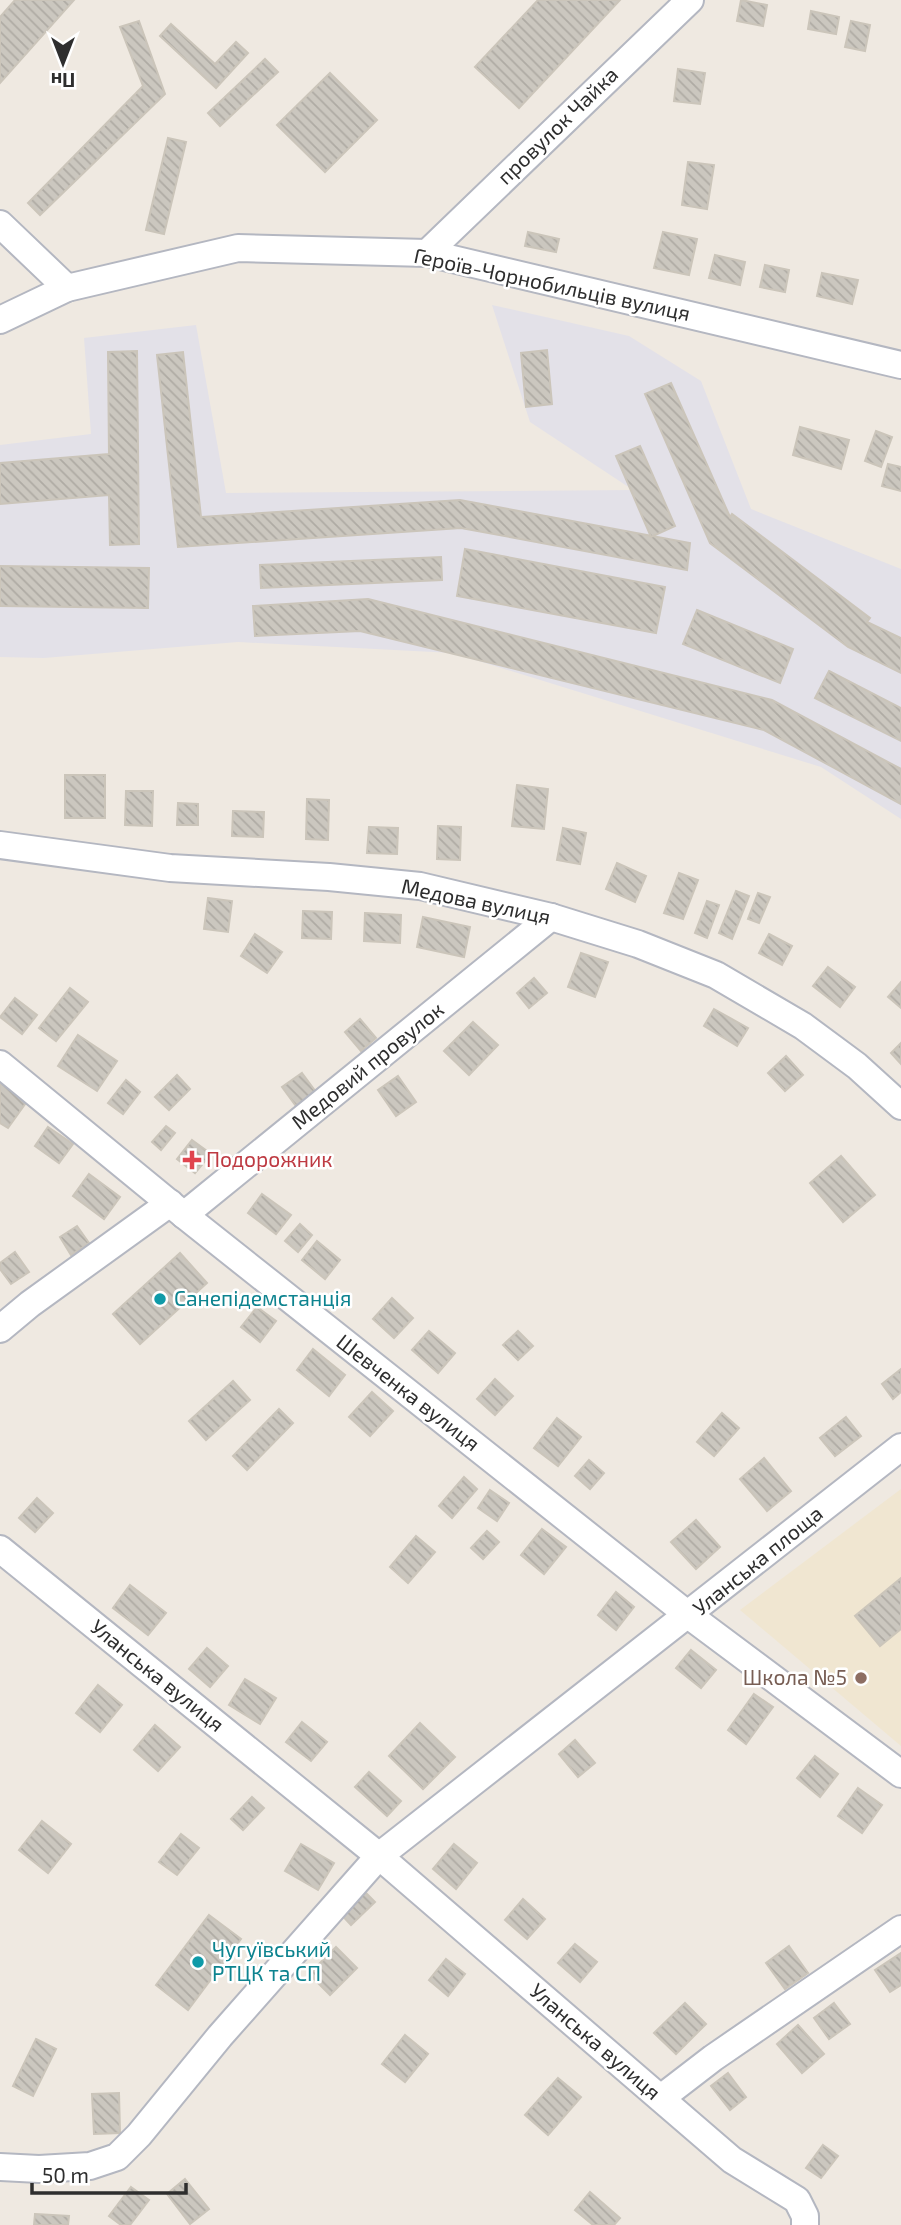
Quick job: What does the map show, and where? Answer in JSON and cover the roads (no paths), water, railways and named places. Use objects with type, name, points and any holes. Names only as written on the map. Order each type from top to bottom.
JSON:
[{"type":"street","name":"провулок Чайка","points":[[427,253],[690,0]]},
{"type":"street","points":[[0,224],[67,288]]},
{"type":"street","name":"Героїв-Чорнобильців вулиця","points":[[0,320],[67,288],[238,248],[427,253],[901,365]]},
{"type":"street","name":"Медова вулиця","points":[[0,845],[170,869],[329,877],[420,886],[551,917],[638,944],[716,975],[803,1026],[857,1066],[901,1106]]},
{"type":"street","name":"Медовий провулок","points":[[0,1329],[30,1304],[177,1209],[551,917]]},
{"type":"street","name":"Шевченка вулиця","points":[[0,1064],[177,1209],[687,1614]]},
{"type":"street","name":"Уланська площа","points":[[901,1447],[687,1614],[901,1773]]},
{"type":"street","name":"Уланська вулиця","points":[[0,1549],[379,1856],[732,2160],[797,2200],[805,2216],[806,2225]]},
{"type":"street","points":[[0,2167],[39,2169],[90,2166],[117,2157],[139,2135],[220,2036],[379,1856],[687,1614]]},
{"type":"street","points":[[660,2098],[713,2058],[901,1929]]},
{"type":"place","name":"Подорожник","points":[[192,1160]]},
{"type":"place","name":"Санепідемстанція","points":[[160,1299]]},
{"type":"place","name":"Школа №5","points":[[861,1678]]},
{"type":"place","name":"Чугуївський РТЦК та СП","points":[[198,1962]]}]
